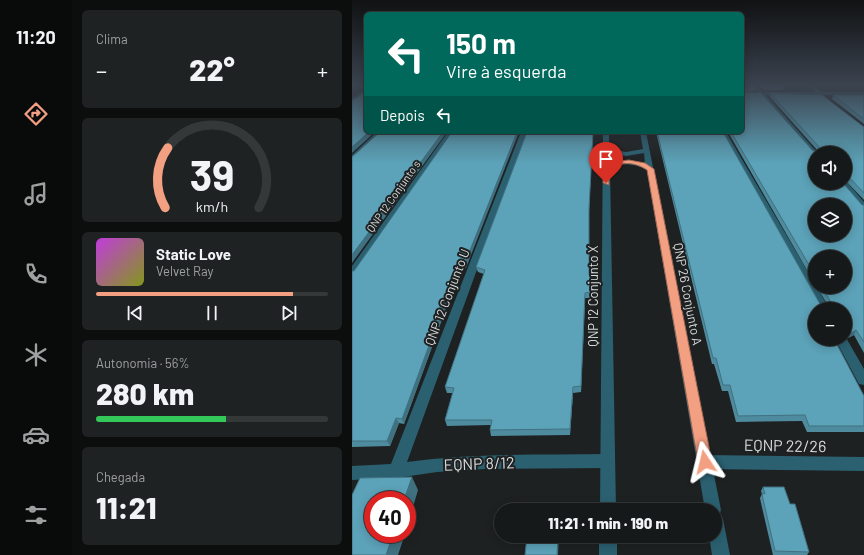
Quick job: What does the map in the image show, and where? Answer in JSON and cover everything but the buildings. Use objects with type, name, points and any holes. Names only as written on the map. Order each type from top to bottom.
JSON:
[{"type":"street","points":[[777,111],[810,146]]},
{"type":"street","points":[[352,159],[378,134]]},
{"type":"street","name":"QNP 12 Conjunto s","points":[[352,273],[451,134]]},
{"type":"street","name":"QNP 12 Conjunto U","points":[[396,471],[523,134]]},
{"type":"street","name":"QNP 12 Conjunto X","points":[[606,134],[608,503]]},
{"type":"street","name":"QNP 26 Conjunto A","points":[[643,134],[712,503]]},
{"type":"street","points":[[725,134],[820,302]]},
{"type":"street","points":[[606,150],[626,155],[638,154],[646,150]]},
{"type":"street","points":[[606,168],[615,163],[629,162],[642,164],[650,169]]},
{"type":"street","points":[[849,190],[864,207]]},
{"type":"street","points":[[845,346],[864,380]]},
{"type":"street","name":"EQNP 8/12","points":[[352,473],[396,471],[437,465],[608,460]]},
{"type":"street","name":"EQNP 22/26","points":[[705,462],[864,464]]},
{"type":"street","points":[[608,543],[608,555]]},
{"type":"street","points":[[719,543],[721,555]]},
{"type":"route","points":[[606,183],[606,168],[615,163],[629,162],[642,164],[650,169],[705,462]]}]
